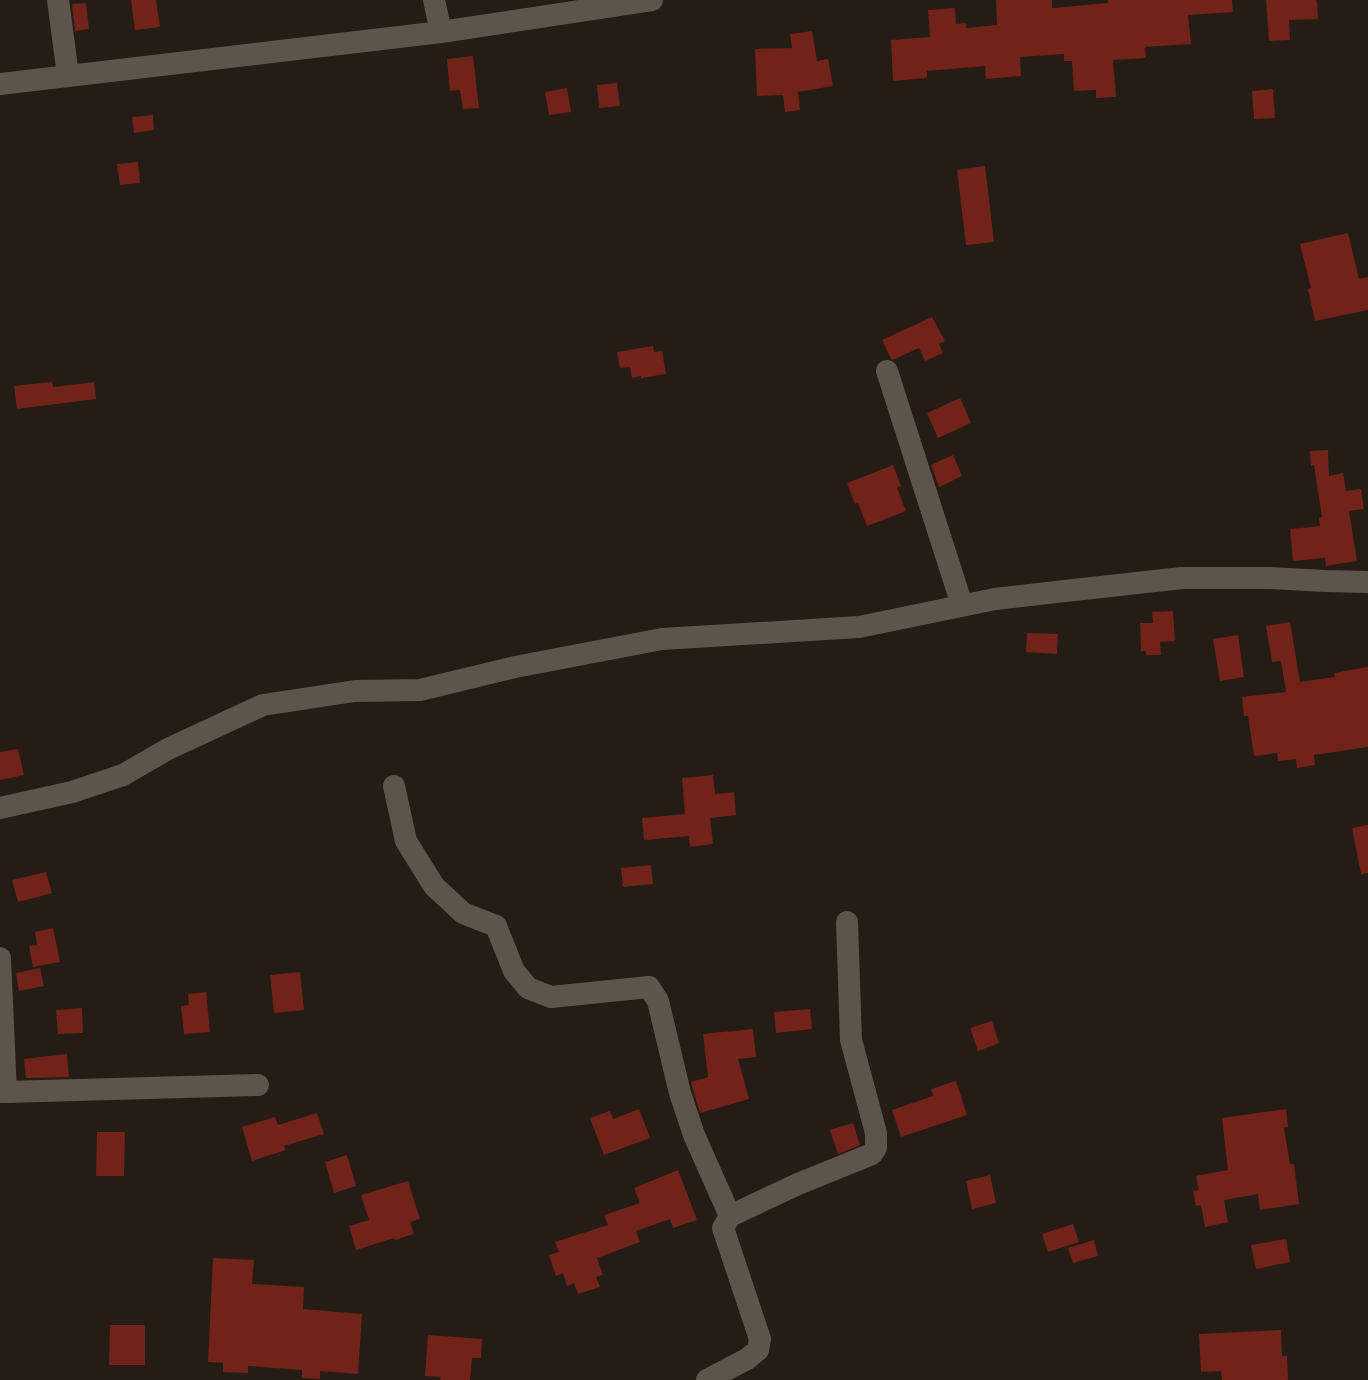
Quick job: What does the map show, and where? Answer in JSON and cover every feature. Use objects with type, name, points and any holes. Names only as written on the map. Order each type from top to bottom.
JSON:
[{"type":"street","points":[[58,0],[68,75]]},
{"type":"street","points":[[434,0],[441,32]]},
{"type":"street","points":[[0,84],[441,32],[652,0]]},
{"type":"street","points":[[887,371],[962,605]]},
{"type":"street","points":[[0,808],[72,792],[122,775],[168,749],[264,705],[355,691],[420,690],[515,667],[662,639],[859,627],[995,599],[1182,578],[1270,578],[1325,582],[1368,582]]},
{"type":"street","points":[[394,786],[406,841],[434,886],[463,913],[496,926],[514,971],[528,988],[552,997],[649,987],[658,1001],[680,1093],[694,1135],[730,1216]]},
{"type":"street","points":[[706,1380],[747,1359],[758,1350],[760,1339],[724,1228],[730,1216],[798,1184],[872,1154],[876,1148],[876,1133],[851,1040],[847,922]]},
{"type":"street","points":[[0,958],[3,1092],[258,1085]]},
{"type":"building","points":[[131,0],[156,0],[160,27],[135,30]]},
{"type":"building","points":[[996,0],[1052,0],[1052,8],[1108,3],[1108,0],[1232,0],[1233,12],[1188,15],[1191,44],[1145,47],[1146,58],[1113,60],[1116,97],[1096,98],[1096,90],[1074,91],[1072,61],[1064,61],[1064,54],[1020,57],[1021,76],[986,79],[985,66],[927,71],[927,78],[893,81],[891,40],[930,37],[928,10],[955,8],[956,24],[966,23],[966,28],[997,25]]},
{"type":"building","points":[[1266,0],[1316,0],[1318,19],[1289,20],[1290,40],[1269,41]]},
{"type":"building","points":[[86,3],[89,29],[75,31],[72,4]]},
{"type":"building","points":[[812,31],[817,61],[828,59],[833,86],[798,92],[800,110],[785,112],[783,95],[757,96],[755,49],[792,48],[790,34]]},
{"type":"building","points":[[473,56],[479,108],[463,109],[460,90],[450,91],[447,59]]},
{"type":"building","points":[[617,83],[620,106],[599,108],[597,85]]},
{"type":"building","points":[[567,88],[571,112],[549,115],[545,92]]},
{"type":"building","points":[[1273,89],[1275,118],[1254,119],[1252,91]]},
{"type":"building","points":[[153,115],[154,130],[134,133],[132,117]]},
{"type":"building","points":[[138,162],[140,183],[120,185],[117,164]]},
{"type":"building","points":[[985,166],[994,242],[966,245],[957,170]]},
{"type":"building","points":[[1348,233],[1359,279],[1368,277],[1368,310],[1315,321],[1308,289],[1311,288],[1300,244]]},
{"type":"building","points":[[932,317],[945,341],[939,344],[943,353],[925,361],[919,348],[893,360],[891,359],[882,340]]},
{"type":"building","points":[[653,346],[654,352],[662,351],[666,374],[632,378],[630,367],[620,368],[617,352]]},
{"type":"building","points":[[52,382],[53,387],[94,382],[96,399],[17,409],[14,386]]},
{"type":"building","points":[[960,398],[971,423],[938,438],[927,413]]},
{"type":"building","points":[[1328,450],[1329,476],[1343,473],[1346,491],[1361,489],[1364,509],[1349,511],[1357,561],[1326,566],[1325,558],[1293,561],[1290,529],[1320,526],[1319,518],[1322,517],[1314,465],[1311,466],[1310,451]]},
{"type":"building","points":[[953,455],[962,476],[939,487],[931,465]]},
{"type":"building","points":[[893,465],[901,486],[897,488],[906,511],[867,526],[858,503],[855,504],[847,483]]},
{"type":"building","points":[[1173,611],[1175,641],[1160,642],[1161,655],[1146,655],[1146,651],[1141,651],[1140,623],[1153,623],[1152,612]]},
{"type":"building","points":[[1290,622],[1300,682],[1335,677],[1334,673],[1368,667],[1368,747],[1314,755],[1315,765],[1297,768],[1296,759],[1278,761],[1277,753],[1254,756],[1248,716],[1244,716],[1242,697],[1286,692],[1281,661],[1272,662],[1266,626]]},
{"type":"building","points":[[1027,633],[1058,634],[1057,654],[1026,652]]},
{"type":"building","points":[[1238,635],[1244,677],[1220,681],[1213,639]]},
{"type":"building","points":[[18,749],[24,775],[0,780],[0,752]]},
{"type":"building","points":[[713,775],[715,794],[734,792],[736,815],[710,818],[713,844],[690,847],[689,836],[644,840],[642,818],[685,814],[682,778]]},
{"type":"building","points":[[1368,825],[1368,873],[1361,874],[1352,828]]},
{"type":"building","points":[[651,865],[653,884],[623,887],[621,868]]},
{"type":"building","points":[[46,872],[52,893],[18,902],[12,880]]},
{"type":"building","points":[[53,928],[60,962],[33,967],[29,946],[37,945],[35,932]]},
{"type":"building","points":[[40,968],[44,986],[19,991],[16,973]]},
{"type":"building","points":[[300,972],[304,1010],[274,1013],[270,975]]},
{"type":"building","points":[[206,992],[210,1032],[184,1034],[181,1006],[189,1005],[188,994]]},
{"type":"building","points":[[82,1008],[83,1033],[58,1034],[56,1010]]},
{"type":"building","points":[[810,1009],[812,1029],[776,1033],[774,1012]]},
{"type":"building","points":[[992,1021],[999,1043],[978,1051],[970,1028]]},
{"type":"building","points":[[753,1029],[756,1057],[738,1059],[749,1099],[700,1113],[691,1082],[708,1077],[703,1034]]},
{"type":"building","points":[[67,1054],[69,1077],[26,1078],[24,1059]]},
{"type":"building","points":[[956,1081],[967,1115],[901,1137],[892,1110],[933,1096],[931,1089]]},
{"type":"building","points":[[639,1109],[650,1138],[604,1155],[590,1118],[610,1111],[613,1119]]},
{"type":"building","points":[[1286,1109],[1288,1127],[1284,1128],[1290,1164],[1294,1164],[1299,1204],[1260,1210],[1258,1194],[1224,1200],[1228,1222],[1205,1227],[1201,1205],[1196,1206],[1193,1191],[1199,1190],[1196,1176],[1228,1170],[1222,1118]]},
{"type":"building","points":[[317,1113],[324,1134],[284,1146],[286,1150],[252,1161],[242,1127],[275,1117],[278,1125]]},
{"type":"building","points":[[853,1123],[860,1145],[838,1154],[830,1130]]},
{"type":"building","points":[[97,1132],[125,1132],[124,1176],[96,1176]]},
{"type":"building","points":[[347,1155],[356,1186],[334,1193],[325,1162]]},
{"type":"building","points":[[678,1170],[697,1220],[673,1228],[670,1219],[636,1231],[640,1242],[597,1258],[603,1275],[596,1277],[600,1287],[578,1294],[574,1283],[567,1286],[563,1273],[556,1276],[549,1255],[559,1252],[555,1242],[608,1225],[604,1215],[640,1203],[634,1188]]},
{"type":"building","points":[[990,1175],[996,1203],[972,1209],[966,1181]]},
{"type":"building","points":[[408,1181],[420,1219],[410,1222],[414,1234],[356,1250],[349,1226],[369,1220],[361,1195]]},
{"type":"building","points":[[1073,1224],[1079,1242],[1048,1252],[1042,1234]]},
{"type":"building","points":[[1286,1239],[1290,1262],[1256,1269],[1251,1245]]},
{"type":"building","points":[[1094,1240],[1098,1256],[1073,1263],[1068,1248]]},
{"type":"building","points":[[213,1258],[254,1260],[252,1284],[304,1287],[303,1309],[362,1314],[358,1374],[320,1371],[320,1379],[302,1378],[302,1370],[248,1366],[248,1373],[223,1372],[223,1363],[208,1362]]},
{"type":"building","points":[[110,1325],[145,1325],[145,1365],[109,1365]]},
{"type":"building","points":[[1281,1330],[1282,1356],[1287,1356],[1288,1380],[1222,1380],[1221,1371],[1201,1372],[1199,1334]]},
{"type":"building","points":[[428,1335],[482,1339],[481,1358],[472,1358],[470,1380],[440,1380],[441,1377],[425,1376]]}]
